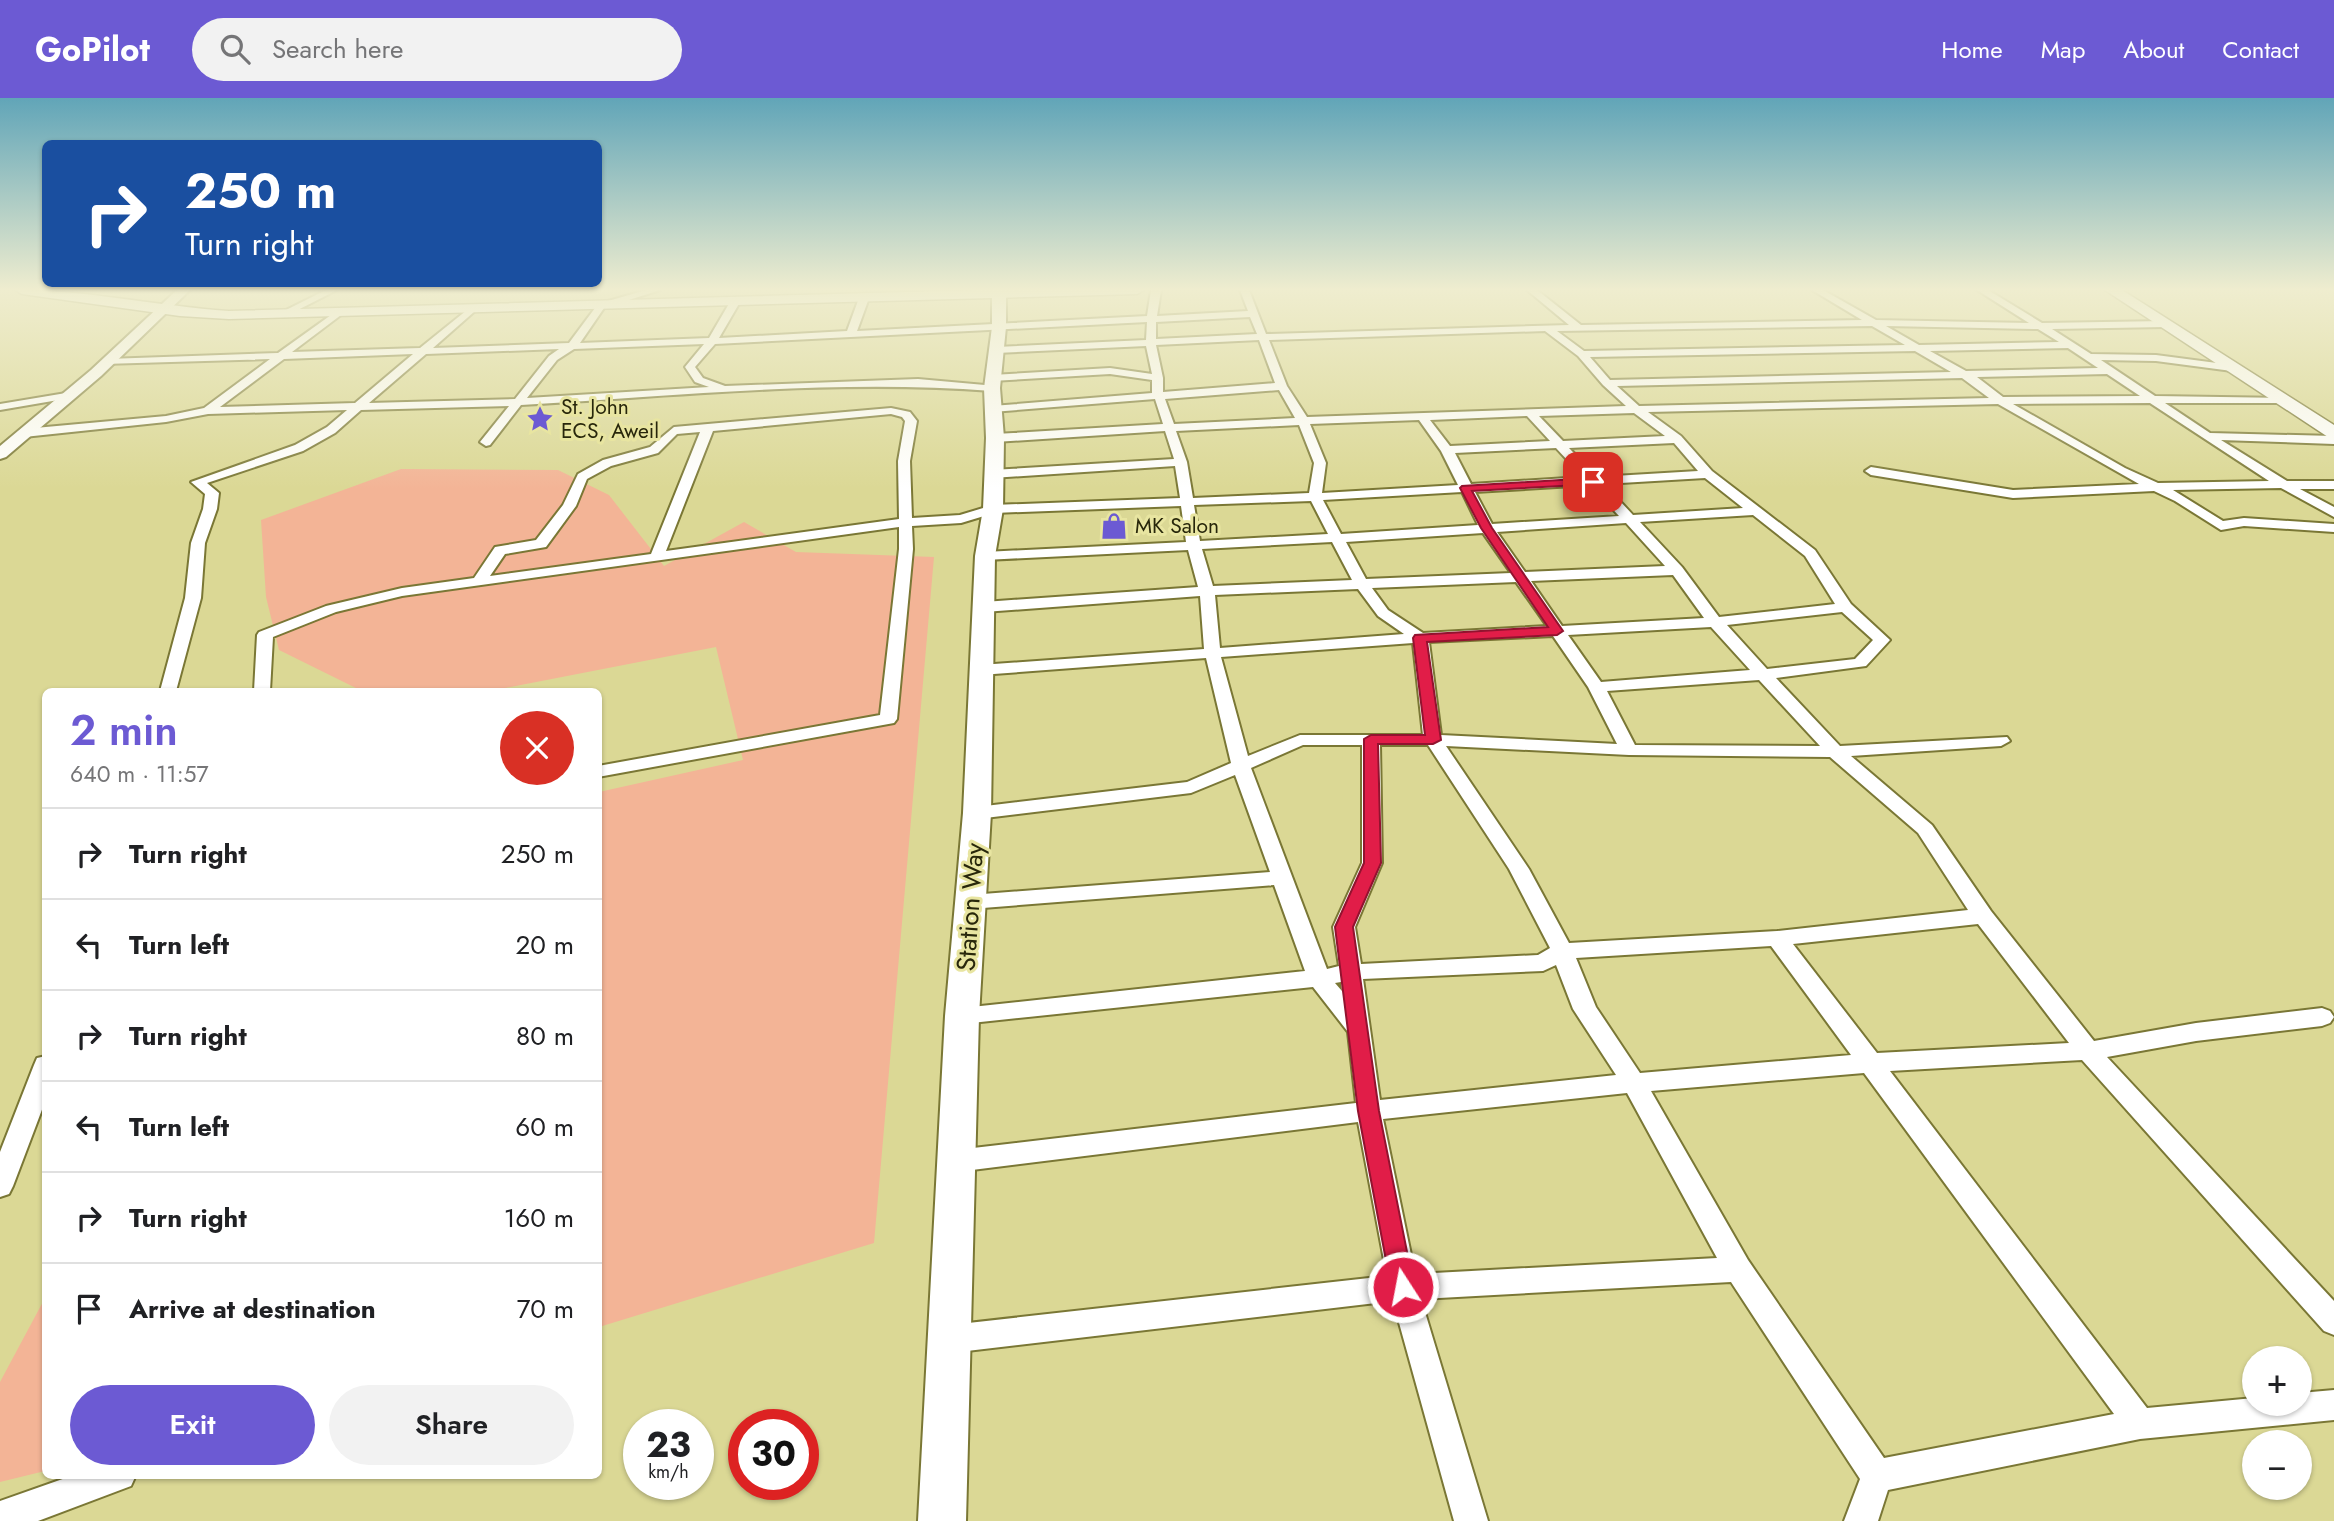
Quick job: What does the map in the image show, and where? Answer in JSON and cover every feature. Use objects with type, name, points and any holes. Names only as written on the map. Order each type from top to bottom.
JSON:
[{"type":"main road","name":"Station Way","points":[[942,1521],[962,1016],[977,813],[979,670],[985,556],[993,509],[995,356]]},
{"type":"main road","points":[[2214,356],[2334,433]]},
{"type":"street","points":[[0,454],[113,356]]},
{"type":"street","points":[[107,362],[268,356]]},
{"type":"street","points":[[208,411],[279,356]]},
{"type":"street","points":[[169,688],[193,598],[198,542],[210,509],[212,493],[197,482],[299,448],[331,430],[414,356]]},
{"type":"street","points":[[486,442],[520,402],[534,379],[555,356]]},
{"type":"street","points":[[699,356],[690,367],[699,380],[725,390]]},
{"type":"street","points":[[918,356],[994,382],[1171,429],[1303,421],[1637,410],[2000,401],[2284,401]]},
{"type":"street","points":[[994,382],[1058,356]]},
{"type":"street","points":[[994,382],[1097,356]]},
{"type":"street","points":[[1154,356],[1158,396],[1181,462],[1192,544],[1207,591],[1212,652],[1241,766],[1319,978],[1360,1030]]},
{"type":"street","points":[[1272,356],[1282,386],[1303,421],[1320,463],[1315,497],[1361,583],[1383,614],[1420,638],[1433,740],[1519,869],[1562,951],[1585,1009],[1634,1083],[1738,1269],[1877,1476]]},
{"type":"street","points":[[1585,356],[1607,383],[1637,410],[1677,439],[1708,474],[1810,553],[1845,607],[1882,640],[1860,663],[1766,674],[1596,687]]},
{"type":"street","points":[[1932,356],[1977,382],[2000,401],[2121,471],[2161,488],[2198,509],[2221,527],[2244,522],[2334,528]]},
{"type":"street","points":[[2089,357],[2156,358],[2232,368]]},
{"type":"street","points":[[2089,357],[2148,399],[2279,484],[2334,513]]},
{"type":"street","points":[[994,382],[1110,371],[1158,377]]},
{"type":"street","points":[[1607,383],[2108,371]]},
{"type":"street","points":[[24,433],[166,419],[208,411],[520,402],[918,382],[994,382],[1158,396],[1282,386]]},
{"type":"street","points":[[0,407],[66,397]]},
{"type":"street","points":[[479,582],[500,550],[541,544],[569,506],[582,477],[607,463],[654,450],[674,432],[891,411],[906,414],[911,421],[904,461],[906,549],[888,719],[602,771]]},
{"type":"street","points":[[1531,414],[1676,570],[1715,622],[1766,674],[1835,752],[1926,830],[1983,916],[2088,1051],[2334,1322]]},
{"type":"street","points":[[1423,418],[1447,450],[1487,528],[1596,687],[1629,750]]},
{"type":"street","points":[[656,558],[708,428]]},
{"type":"street","points":[[2205,436],[2334,440]]},
{"type":"street","points":[[1447,450],[1677,439]]},
{"type":"street","points":[[992,474],[1181,462]]},
{"type":"street","points":[[1871,471],[2013,494],[2279,484],[2334,485]]},
{"type":"street","points":[[262,688],[265,635],[343,606],[402,592],[905,522],[961,519],[993,509],[1315,497],[1708,474]]},
{"type":"street","points":[[985,556],[1338,538],[1753,511]]},
{"type":"street","points":[[984,607],[1207,591],[1676,570]]},
{"type":"street","points":[[979,670],[1420,638],[1715,622],[1845,607]]},
{"type":"street","points":[[1371,739],[1372,863],[1344,927],[1369,1111],[1403,1287],[1471,1521]]},
{"type":"street","points":[[977,813],[1191,787],[1300,740],[1433,740],[1629,750],[1835,752],[2001,741]]},
{"type":"street","points":[[970,902],[1280,878]]},
{"type":"street","points":[[962,1016],[1319,978],[1350,972],[1543,963],[1562,951],[1776,938],[1983,916]]},
{"type":"street","points":[[1776,938],[2140,1424]]},
{"type":"street","points":[[956,1161],[1369,1111],[1634,1083],[1870,1063],[2088,1051],[2196,1032],[2322,1017]]},
{"type":"street","points":[[0,1186],[42,1076]]},
{"type":"street","points":[[950,1339],[1403,1287],[1738,1269]]},
{"type":"street","points":[[1877,1476],[2140,1424],[2334,1405]]},
{"type":"street","points":[[1861,1521],[1877,1476]]},
{"type":"street","points":[[0,1518],[109,1479]]},
{"type":"shaded area","points":[[401,469],[558,470],[609,495],[664,566],[744,522],[796,552],[934,557],[874,1243],[602,1326],[602,791],[743,760],[716,647],[505,688],[356,688],[279,650],[266,597],[261,520]]},
{"type":"shaded area","points":[[42,1304],[42,1472],[0,1482],[0,1382]]},
{"type":"place","name":"St. John ECS, Aweil","points":[[540,419]]},
{"type":"place","name":"MK Salon","points":[[1114,526]]},
{"type":"route","points":[[1403,1287],[1369,1111],[1344,927],[1372,863],[1371,739],[1433,740],[1420,638],[1557,631],[1487,528],[1465,488],[1593,482]]}]
